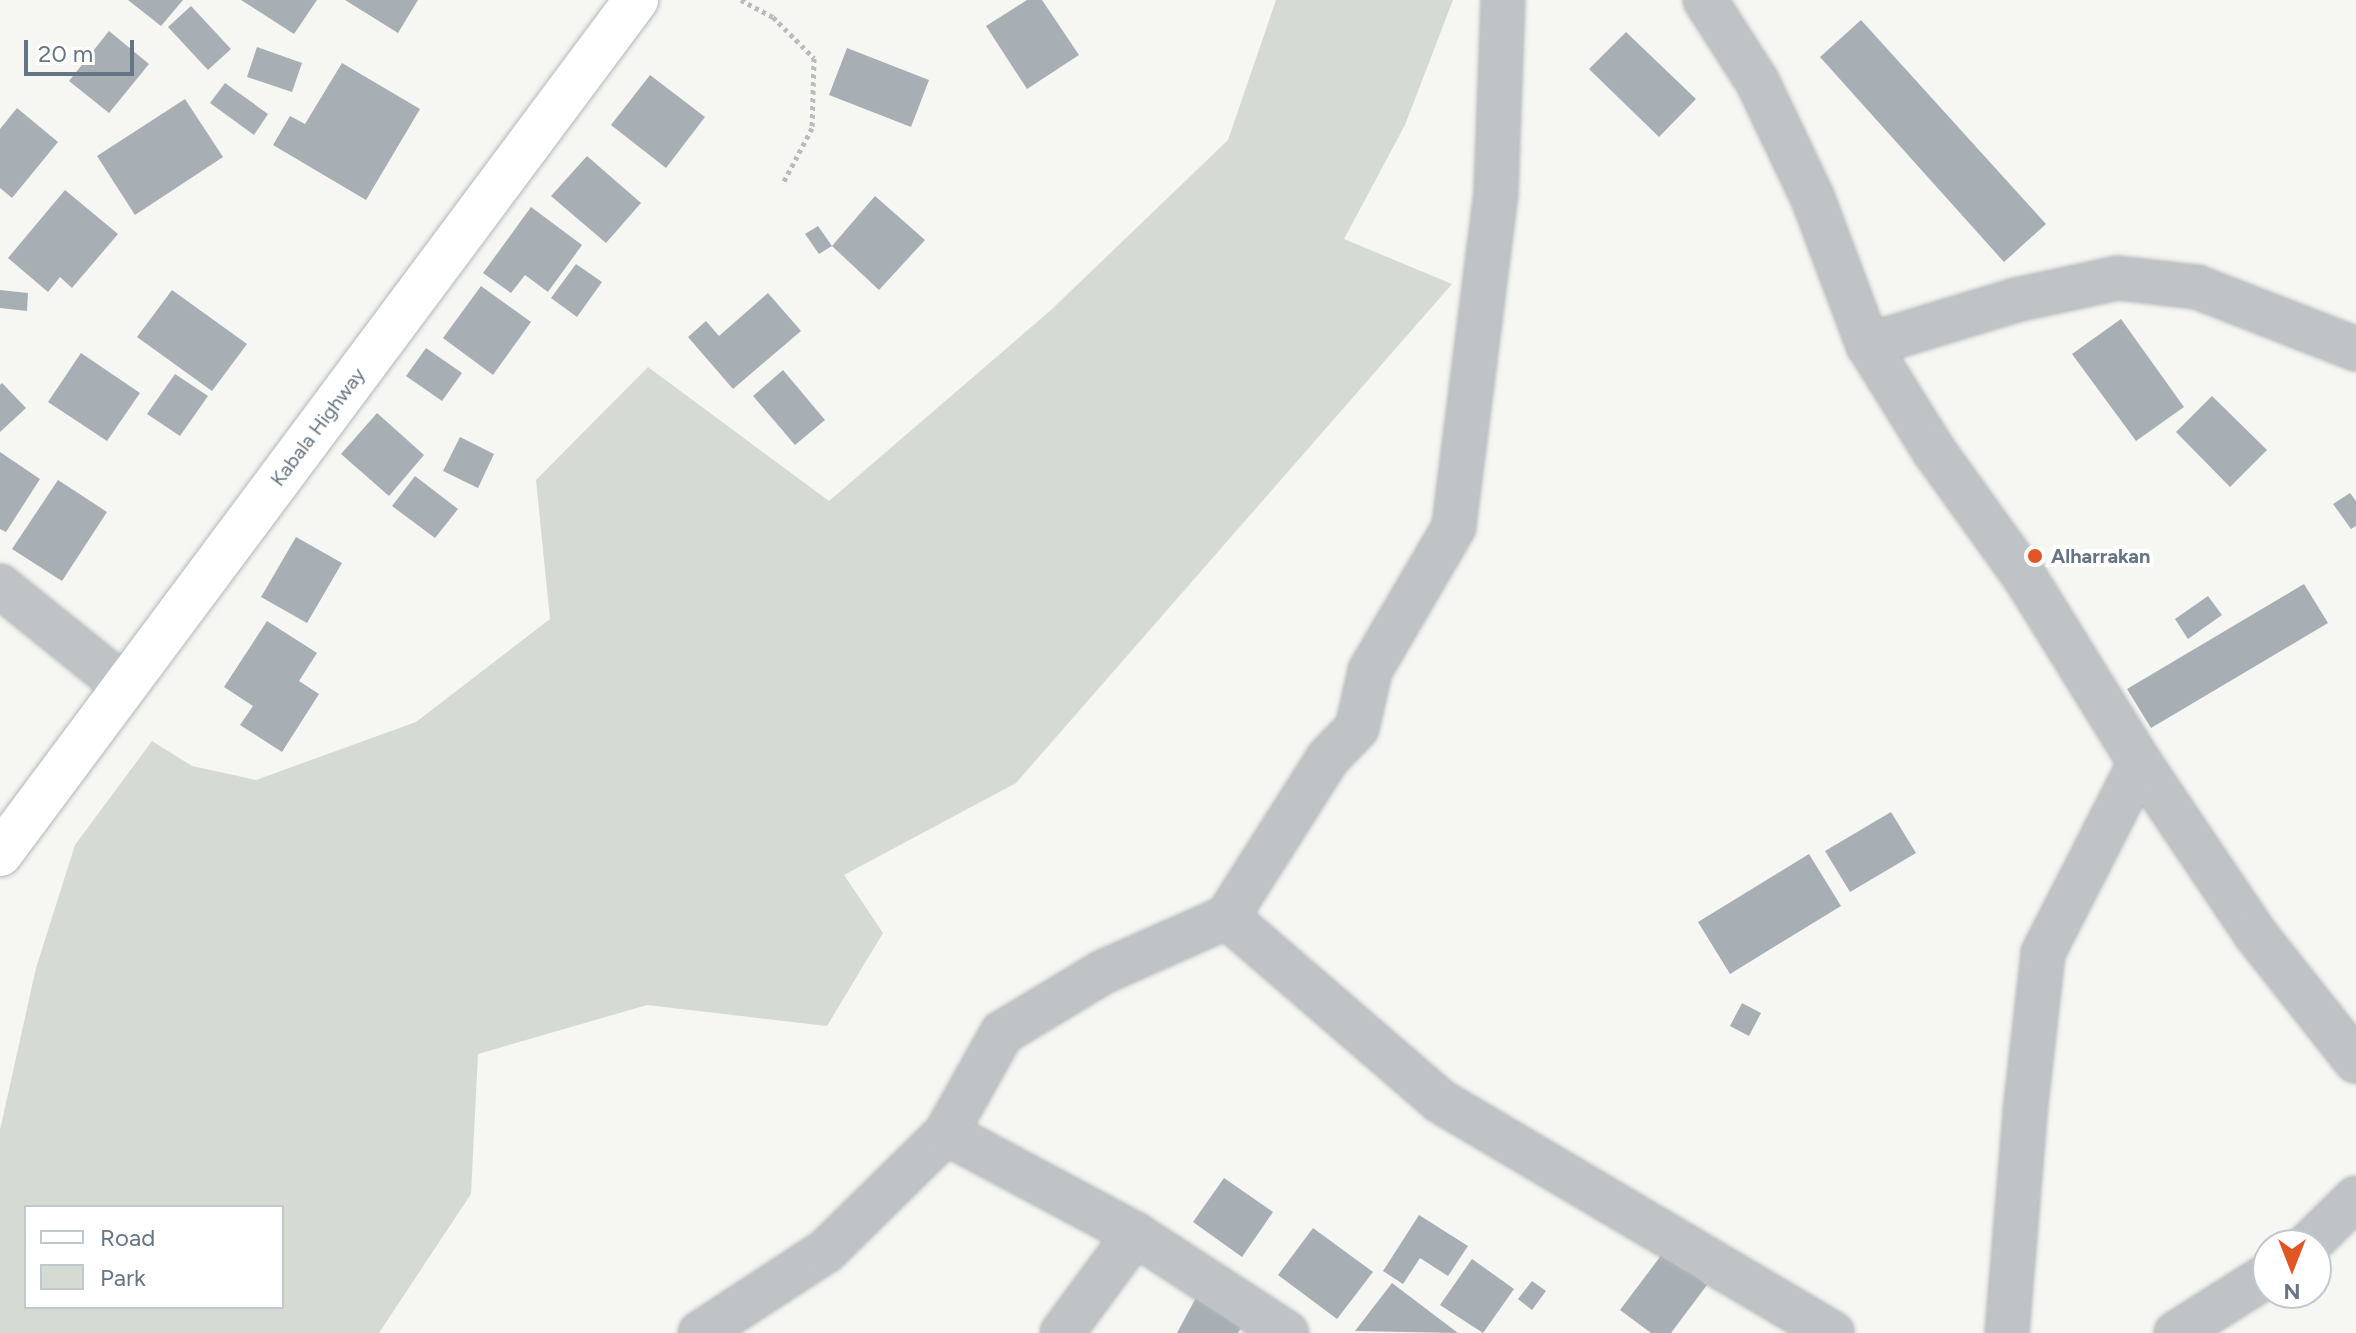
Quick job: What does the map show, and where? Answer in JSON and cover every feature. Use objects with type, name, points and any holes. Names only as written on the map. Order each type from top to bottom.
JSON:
[{"type":"main road","name":"Kabala Highway","points":[[0,854],[636,0]]},
{"type":"street","points":[[700,1333],[826,1251],[946,1133],[1002,1033],[1103,972],[1227,917],[1328,758],[1357,728],[1370,671],[1454,527],[1496,193],[1503,0]]},
{"type":"street","points":[[1705,0],[1758,83],[1783,135],[1813,199],[1868,345],[1934,451],[2026,579],[2140,763],[2256,935],[2356,1061]]},
{"type":"street","points":[[1868,345],[2016,300],[2118,278],[2197,287],[2356,349]]},
{"type":"street","points":[[0,586],[124,686]]},
{"type":"street","points":[[2007,1333],[2025,1112],[2043,953],[2140,763]]},
{"type":"street","points":[[1227,917],[1440,1101],[1832,1333]]},
{"type":"street","points":[[946,1133],[1135,1234],[1287,1333]]},
{"type":"street","points":[[2324,1229],[2356,1198]]},
{"type":"street","points":[[1062,1333],[1135,1234]]},
{"type":"street","points":[[2176,1333],[2252,1285]]},
{"type":"path","points":[[741,0],[773,17],[814,58],[812,128],[783,183]]},
{"type":"green space","points":[[1276,0],[1453,0],[1405,125],[1344,239],[1452,284],[1016,783],[844,875],[883,933],[827,1026],[647,1005],[478,1054],[471,1194],[379,1333],[0,1333],[0,1130],[36,968],[75,845],[152,741],[192,766],[256,780],[416,722],[550,619],[536,480],[648,367],[829,501],[1051,310],[1228,140]]},
{"type":"building","points":[[128,0],[183,0],[161,26]]},
{"type":"building","points":[[241,0],[317,0],[294,34]]},
{"type":"building","points":[[345,0],[418,0],[398,33]]},
{"type":"building","points":[[1027,0],[1042,0],[1079,55],[1027,89],[986,26]]},
{"type":"building","points":[[191,6],[231,49],[208,70],[168,27]]},
{"type":"building","points":[[1861,20],[2046,224],[2004,262],[1820,57]]},
{"type":"building","points":[[109,31],[149,64],[109,113],[69,81]]},
{"type":"building","points":[[1626,32],[1696,99],[1659,137],[1589,69]]},
{"type":"building","points":[[257,47],[302,63],[292,92],[247,77]]},
{"type":"building","points":[[847,48],[929,80],[911,127],[829,95]]},
{"type":"building","points":[[342,63],[420,109],[366,200],[273,145],[290,116],[305,124]]},
{"type":"building","points":[[650,75],[705,117],[666,168],[611,125]]},
{"type":"building","points":[[225,83],[268,114],[254,135],[210,103]]},
{"type":"building","points":[[185,99],[223,157],[135,215],[97,156]]},
{"type":"building","points":[[17,108],[58,142],[12,198],[0,188],[0,129]]},
{"type":"building","points":[[587,156],[641,203],[606,243],[551,196]]},
{"type":"building","points":[[65,190],[118,234],[72,288],[60,277],[48,292],[8,258]]},
{"type":"building","points":[[875,196],[925,240],[879,290],[832,246]]},
{"type":"building","points":[[531,207],[582,245],[548,292],[525,275],[511,293],[483,273]]},
{"type":"building","points":[[818,226],[832,246],[819,254],[805,234]]},
{"type":"building","points":[[576,264],[602,282],[577,317],[551,298]]},
{"type":"building","points":[[481,286],[531,322],[493,375],[443,338]]},
{"type":"building","points":[[0,290],[28,293],[27,311],[0,308]]},
{"type":"building","points":[[172,290],[247,344],[212,391],[137,337]]},
{"type":"building","points":[[768,293],[801,331],[733,389],[688,337],[706,321],[719,336]]},
{"type":"building","points":[[2121,319],[2184,407],[2136,441],[2072,354]]},
{"type":"building","points":[[426,348],[462,373],[442,401],[406,376]]},
{"type":"building","points":[[81,353],[140,393],[107,441],[48,402]]},
{"type":"building","points":[[783,370],[825,420],[795,445],[753,396]]},
{"type":"building","points":[[175,374],[208,396],[180,436],[147,414]]},
{"type":"building","points":[[2,383],[26,408],[0,432],[0,385]]},
{"type":"building","points":[[2212,396],[2267,450],[2230,487],[2176,432]]},
{"type":"building","points":[[377,413],[424,455],[389,496],[341,454]]},
{"type":"building","points":[[460,437],[494,454],[478,488],[443,471]]},
{"type":"building","points":[[0,452],[40,479],[6,532],[0,529]]},
{"type":"building","points":[[415,476],[458,509],[435,538],[392,506]]},
{"type":"building","points":[[58,480],[107,512],[62,581],[12,549]]},
{"type":"building","points":[[2350,493],[2356,501],[2356,526],[2351,529],[2333,504]]},
{"type":"building","points":[[296,537],[342,563],[307,623],[261,597]]},
{"type":"building","points":[[2304,584],[2328,623],[2151,728],[2127,689]]},
{"type":"building","points":[[2208,596],[2222,615],[2188,639],[2175,619]]},
{"type":"building","points":[[267,621],[317,653],[299,681],[319,694],[282,752],[240,725],[253,706],[224,687]]},
{"type":"building","points":[[1891,812],[1916,853],[1850,892],[1825,851]]},
{"type":"building","points":[[1809,854],[1841,906],[1730,974],[1698,922]]},
{"type":"building","points":[[1742,1003],[1761,1013],[1749,1036],[1730,1026]]},
{"type":"building","points":[[1224,1178],[1273,1212],[1242,1257],[1193,1222]]},
{"type":"building","points":[[1419,1215],[1468,1246],[1448,1276],[1420,1258],[1403,1284],[1383,1271]]},
{"type":"building","points":[[1313,1228],[1373,1272],[1337,1319],[1278,1275]]},
{"type":"building","points":[[1663,1253],[1707,1285],[1671,1333],[1651,1333],[1620,1310]]},
{"type":"building","points":[[1472,1259],[1514,1289],[1483,1333],[1440,1305]]},
{"type":"building","points":[[1532,1281],[1546,1291],[1532,1310],[1518,1299]]},
{"type":"building","points":[[1392,1283],[1458,1333],[1355,1331]]},
{"type":"building","points":[[1199,1292],[1247,1318],[1238,1333],[1177,1333]]},
{"type":"place","name":"Alharrakan","points":[[2035,556]]}]
